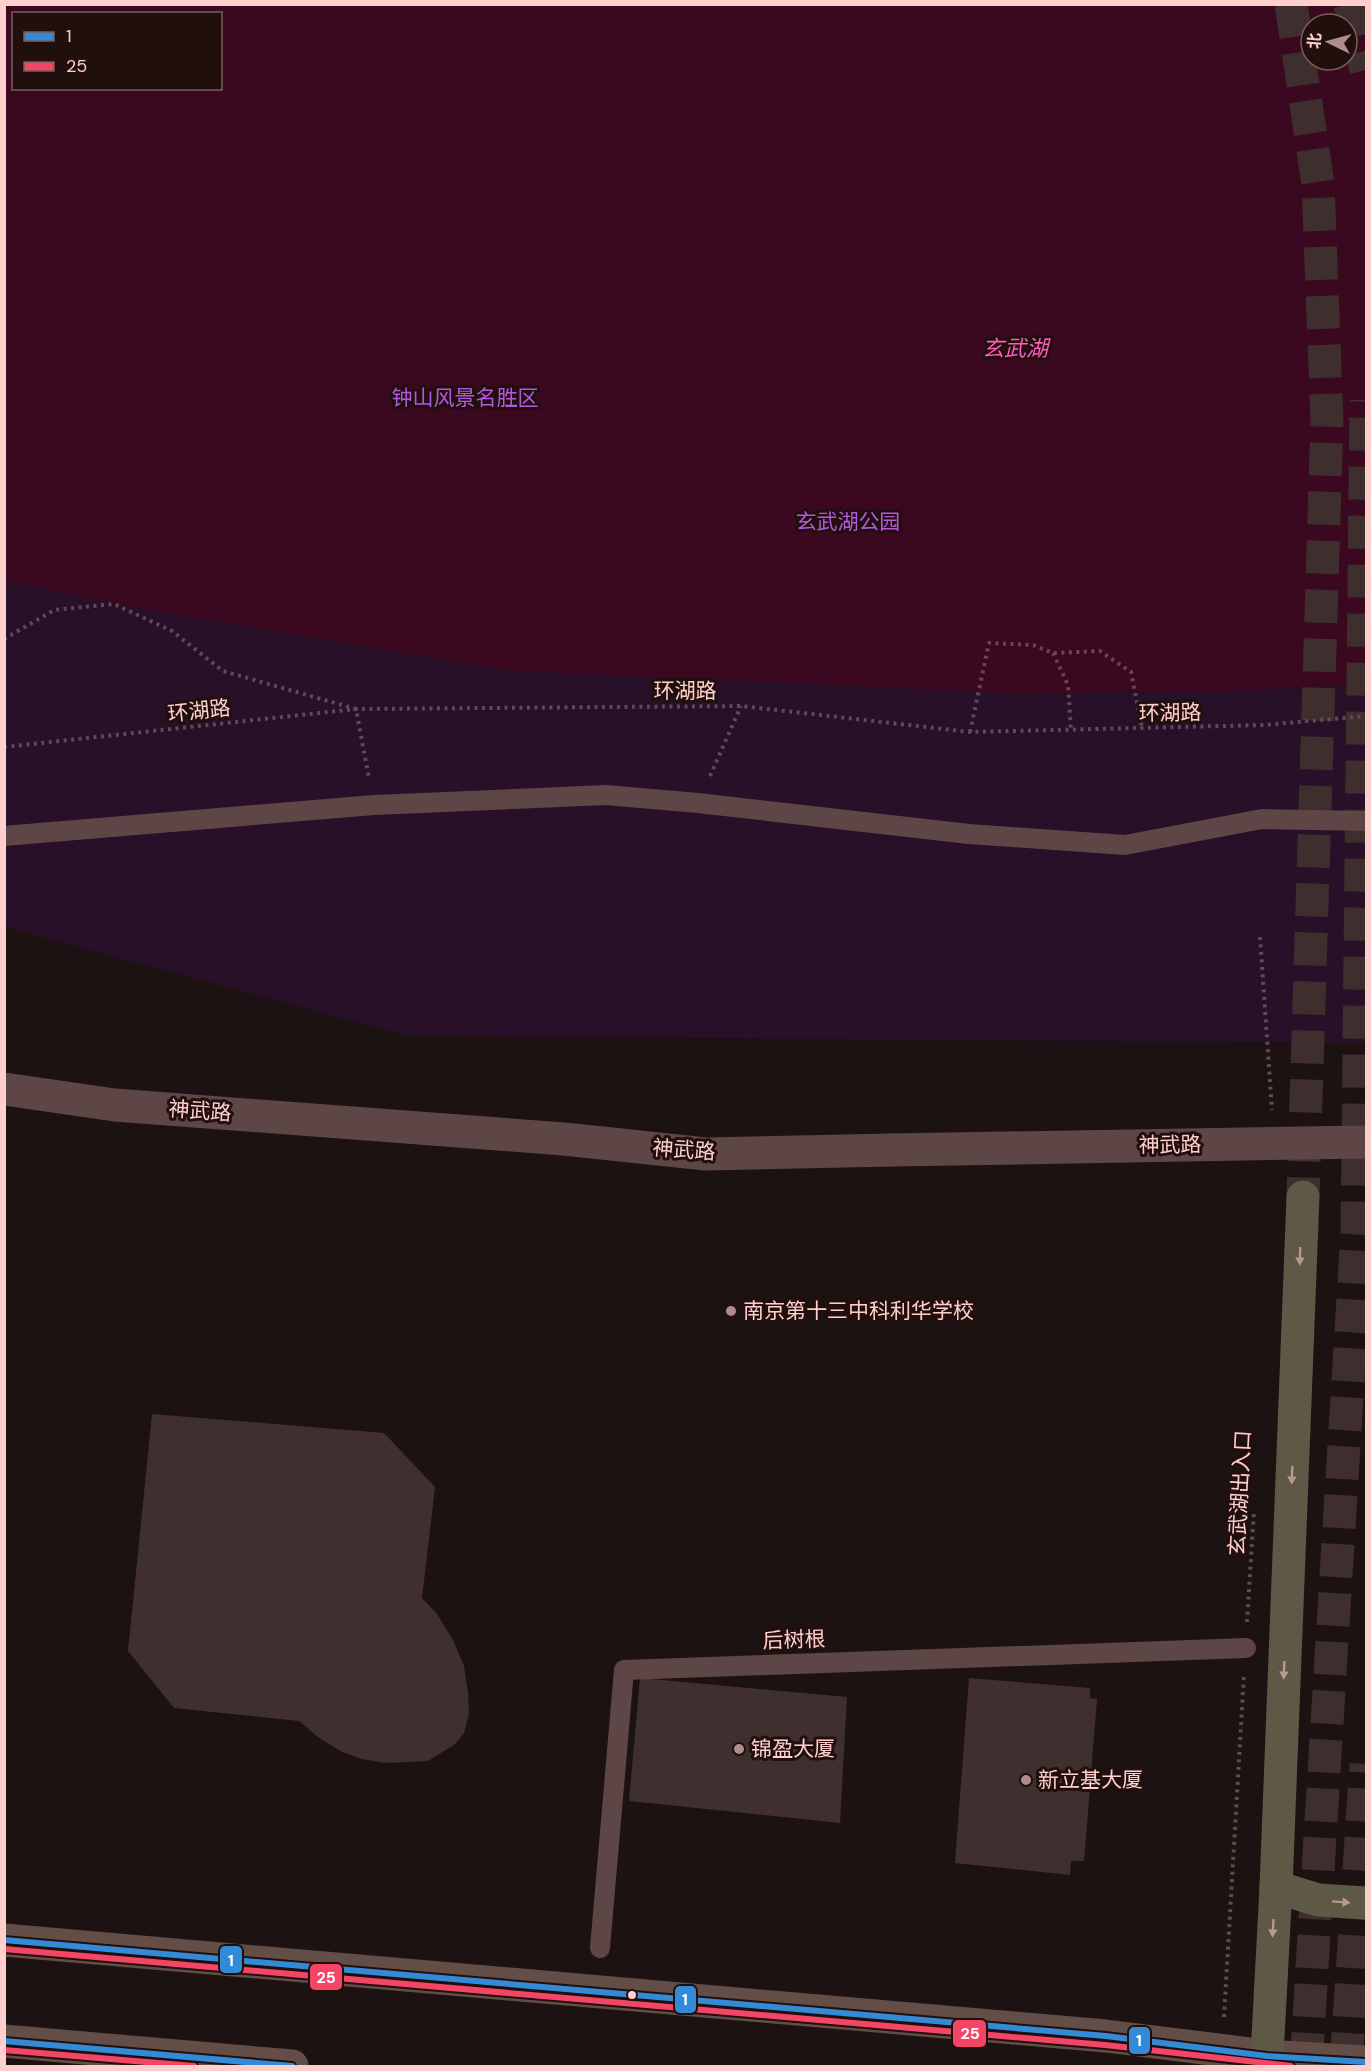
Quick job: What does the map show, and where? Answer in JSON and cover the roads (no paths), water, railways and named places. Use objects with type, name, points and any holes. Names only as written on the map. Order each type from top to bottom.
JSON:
[{"type":"highway","points":[[1267,2061],[1303,1197]]},
{"type":"highway","points":[[1276,1887],[1318,1900],[1366,1903]]},
{"type":"main road","points":[[4,1940],[1106,2036],[1222,2050],[1267,2061],[1366,2062]]},
{"type":"main road","points":[[4,2041],[292,2067]]},
{"type":"street","name":"神武路","points":[[4,1089],[115,1105],[564,1139],[705,1154],[1366,1142]]},
{"type":"lane","points":[[4,836],[374,805],[606,795],[698,803],[969,834],[1125,845],[1262,819],[1366,821]]},
{"type":"lane","name":"后树根","points":[[600,1948],[624,1670],[1246,1648]]},
{"type":"water","name":"玄武湖","points":[[5,4],[1366,5],[1366,684],[1223,691],[1014,693],[504,670],[114,604],[5,580]]},
{"type":"tunnel","points":[[1291,4],[1318,184],[1327,421],[1303,1197]]},
{"type":"tunnel","points":[[1350,4],[1366,70]]},
{"type":"tunnel","points":[[1306,2066],[1357,1233],[1366,400]]},
{"type":"tunnel","points":[[1346,2066],[1366,1764]]},
{"type":"place","name":"南京第十三中科利华学校","points":[[731,1311]]},
{"type":"place","name":"锦盈大厦","points":[[739,1749]]},
{"type":"place","name":"新立基大厦","points":[[1026,1780]]},
{"type":"park label","name":"钟山风景名胜区","points":[[465,398]]},
{"type":"park label","name":"玄武湖公园","points":[[848,522]]}]
